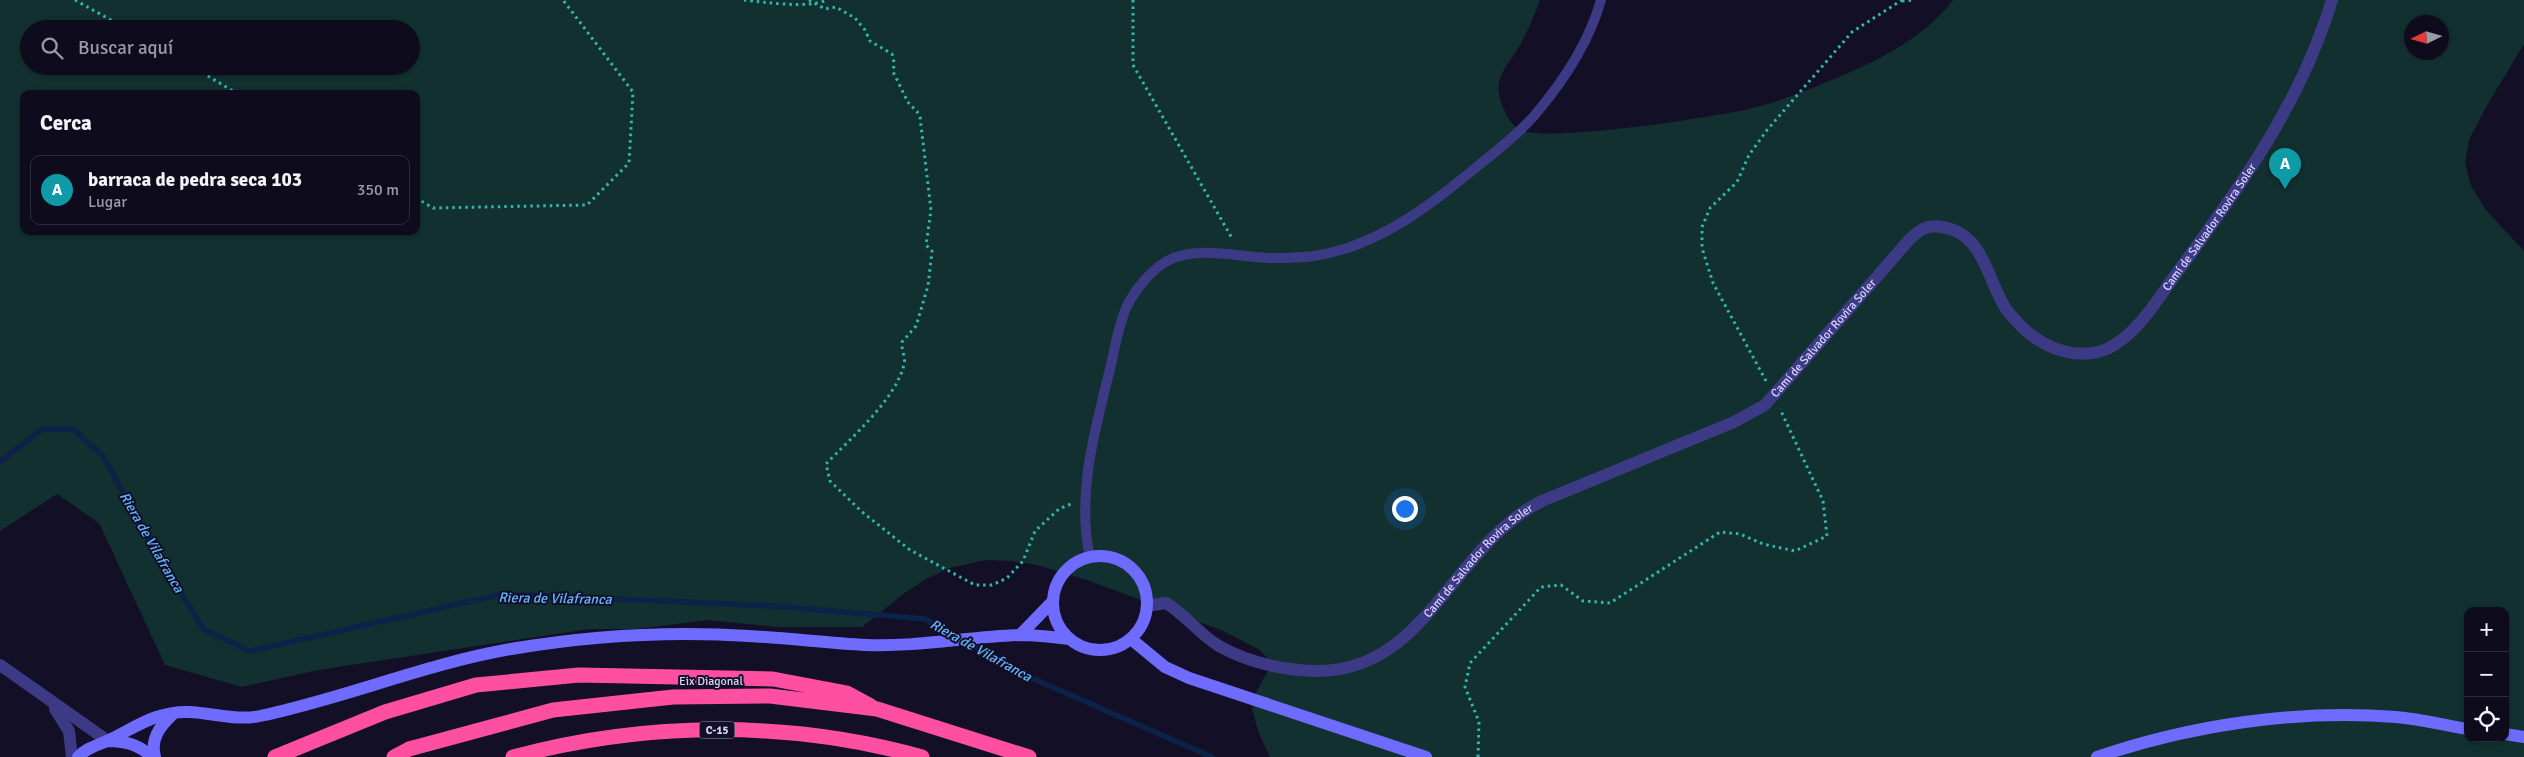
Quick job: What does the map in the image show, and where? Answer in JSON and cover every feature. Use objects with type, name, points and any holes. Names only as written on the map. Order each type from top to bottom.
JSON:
[{"type":"highway","points":[[275,757],[385,712],[476,685],[579,675],[773,679],[848,693],[877,709]]},
{"type":"highway","name":"Eix Diagonal","points":[[394,757],[409,749],[552,710],[673,696],[770,696],[877,709],[1029,757]]},
{"type":"highway","name":"C-15","points":[[513,757],[555,746],[617,736],[717,730],[819,736],[922,757]]},
{"type":"street","name":"Camí de Salvador Rovira Soler","points":[[1147,606],[1166,603],[1186,617],[1213,642],[1249,658],[1290,669],[1324,672],[1345,670],[1382,655],[1405,637],[1494,535],[1519,514],[1542,501],[1734,422],[1756,411],[1774,396],[1909,240],[1922,228],[1930,226],[1947,227],[1968,239],[1988,268],[2006,309],[2024,329],[2035,337],[2072,354],[2095,353],[2119,342],[2141,321],[2247,175],[2303,76],[2322,31],[2332,0]]},
{"type":"street","points":[[108,741],[140,722],[173,714],[191,712],[227,717],[256,717],[358,690],[458,659],[556,642],[654,636],[747,635],[865,645],[910,645],[1020,635],[1069,639],[1083,647],[1108,650],[1132,639],[1142,626],[1147,606],[1142,581],[1132,569],[1118,560],[1103,556],[1090,558],[1074,564],[1067,570],[1058,584],[1054,601],[1056,617],[1069,639]]},
{"type":"street","points":[[1020,635],[1054,601]]},
{"type":"street","points":[[1132,639],[1165,667],[1189,678],[1426,757]]},
{"type":"street","points":[[0,666],[31,685],[63,719],[69,731],[72,757]]},
{"type":"street","points":[[47,700],[108,741]]},
{"type":"street","points":[[155,757],[154,743],[156,734],[173,714]]},
{"type":"street","points":[[2096,757],[2140,742],[2224,726],[2323,714],[2398,717],[2464,727]]},
{"type":"street","points":[[2509,735],[2524,737]]},
{"type":"street","points":[[78,757],[93,745],[108,741],[122,741],[136,746],[151,757]]},
{"type":"lane","points":[[1090,558],[1084,532],[1084,506],[1100,408],[1128,306],[1145,280],[1167,262],[1192,253],[1281,258],[1337,252],[1363,243],[1418,212],[1496,152],[1534,116],[1566,73],[1589,36],[1601,0]]},
{"type":"path","points":[[75,0],[111,20]]},
{"type":"path","points":[[420,200],[433,208],[587,205],[629,162],[633,92],[563,0]]},
{"type":"path","points":[[744,0],[810,2],[826,0]]},
{"type":"path","points":[[1133,0],[1133,65],[1242,256]]},
{"type":"path","points":[[1478,757],[1479,722],[1465,687],[1470,662],[1540,587],[1561,585],[1583,601],[1610,603],[1720,532],[1740,534],[1763,544],[1795,551],[1827,536],[1823,501],[1774,396],[1713,284],[1702,248],[1702,227],[1710,208],[1737,182],[1749,155],[1766,130],[1852,32],[1902,0],[1914,0]]},
{"type":"path","points":[[810,2],[824,9],[836,7],[849,14],[865,30],[870,41],[892,54],[895,62],[894,75],[903,89],[908,102],[918,110],[920,117],[930,210],[926,244],[932,251],[928,286],[916,326],[902,342],[905,363],[894,386],[871,418],[826,464],[830,481],[861,511],[910,550],[975,585],[992,585],[1007,578],[1023,561],[1035,531],[1059,509],[1071,504],[1084,506]]},
{"type":"path","points":[[206,75],[231,90]]},
{"type":"green space","points":[[0,0],[1540,0],[1520,45],[1505,68],[1499,82],[1500,99],[1509,118],[1520,130],[1536,133],[1562,133],[1631,127],[1702,117],[1749,109],[1787,98],[1859,68],[1895,50],[1927,27],[1953,0],[2524,0],[2524,44],[2486,107],[2469,140],[2465,163],[2471,186],[2486,210],[2524,251],[2524,757],[1270,757],[1259,734],[1252,709],[1254,696],[1269,669],[1268,659],[1260,650],[1223,631],[1090,581],[1037,565],[986,560],[950,568],[928,578],[906,592],[862,627],[776,627],[708,620],[637,629],[589,629],[318,670],[242,687],[165,665],[99,523],[57,494],[0,531]]},
{"type":"waterway","name":"Riera de Vilafranca","points":[[0,462],[42,429],[73,429],[103,456],[161,562],[204,630],[250,651],[503,594],[774,606],[925,619],[1027,676],[1212,757]]},
{"type":"place","name":"barraca de pedra seca 103","points":[[2285,189]]}]
